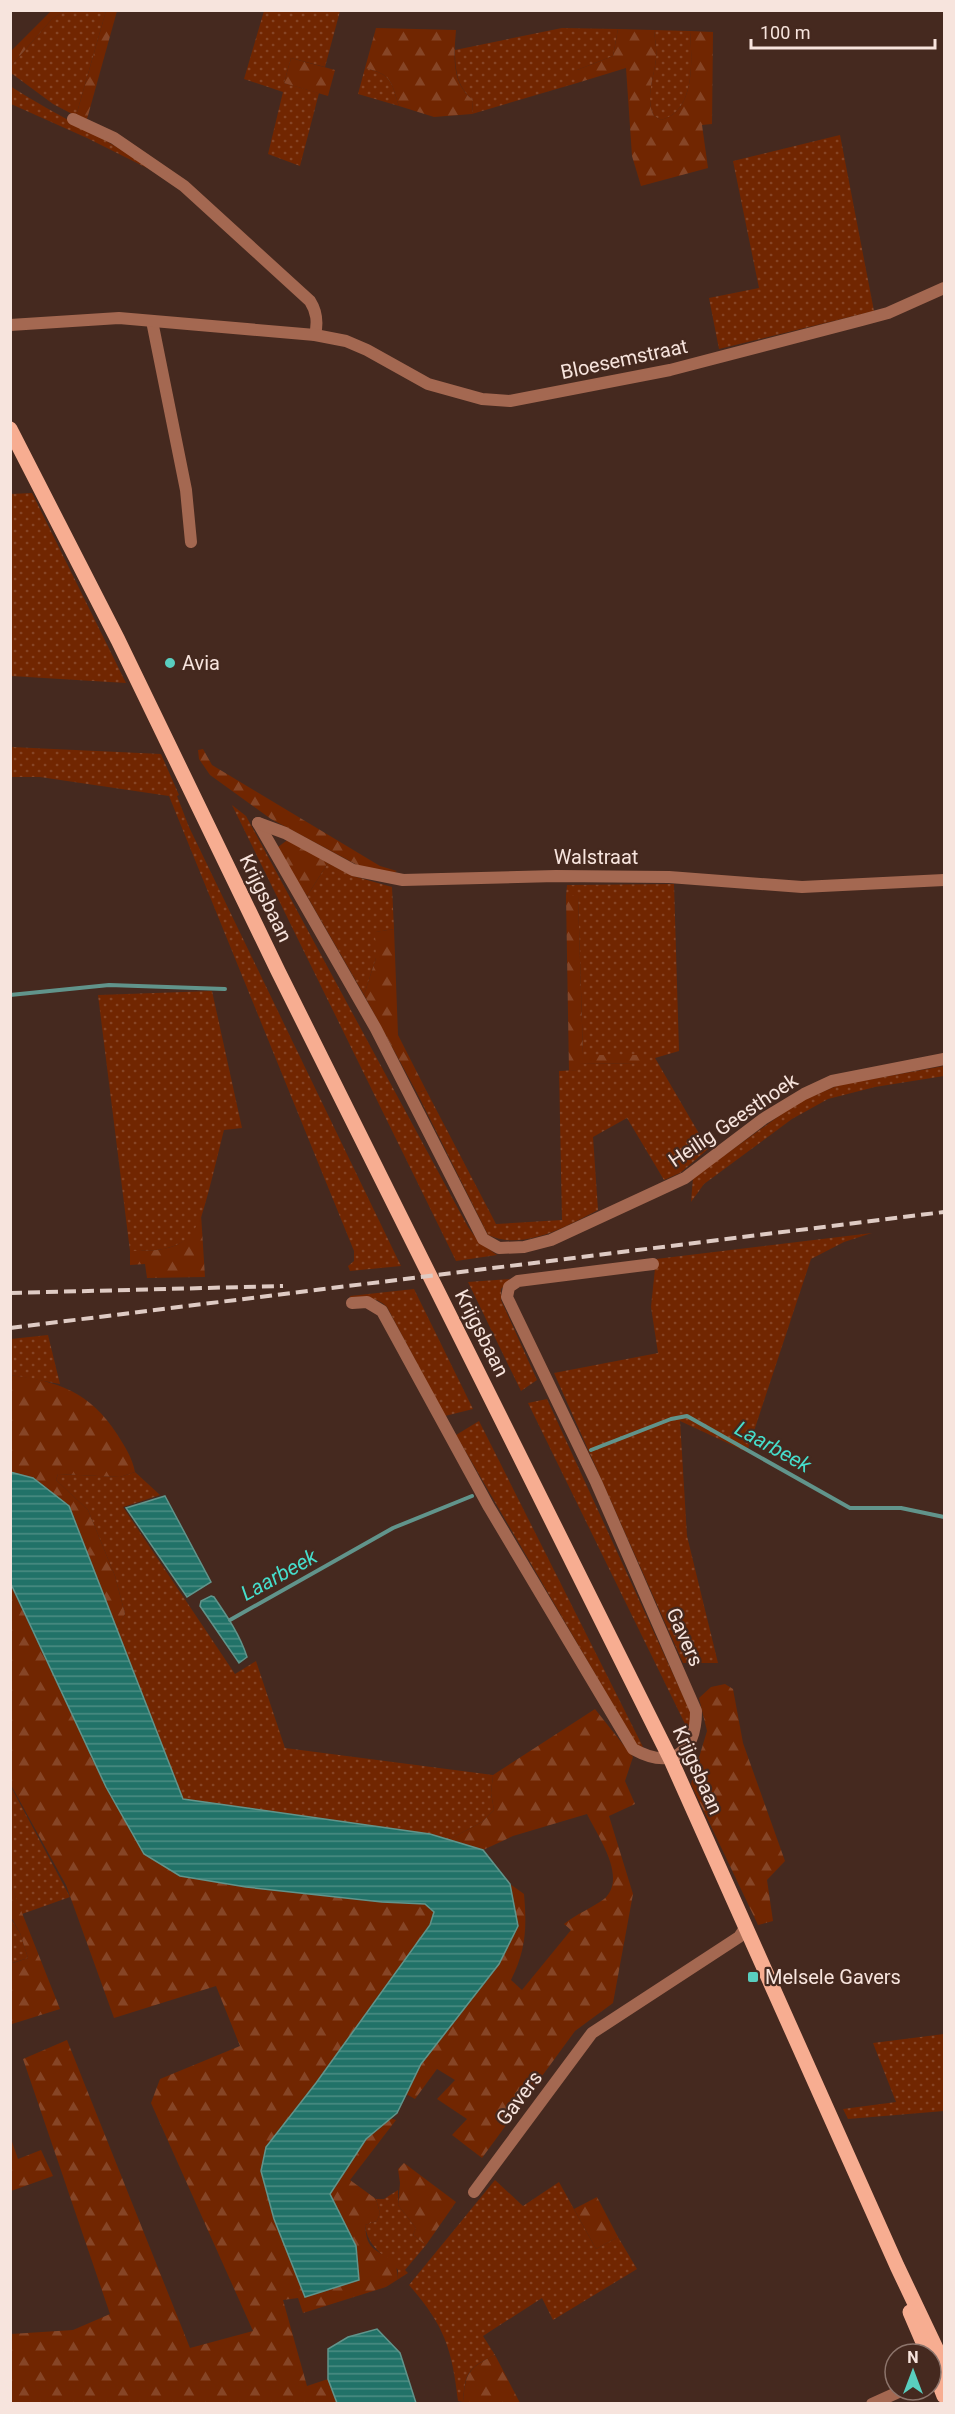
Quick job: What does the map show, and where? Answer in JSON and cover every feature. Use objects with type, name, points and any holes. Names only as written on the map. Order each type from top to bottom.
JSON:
[{"type":"main road","name":"Krijgsbaan","points":[[10,429],[118,640],[410,1238],[671,1760],[897,2266],[927,2342]]},
{"type":"main road","name":"Krijgsbaan","points":[[897,2266],[910,2310],[923,2342]]},
{"type":"street","points":[[73,119],[114,138],[184,186],[310,300],[315,309],[317,323],[315,335]]},
{"type":"street","name":"Bloesemstraat","points":[[10,325],[98,318],[315,335],[346,341],[367,350],[428,384],[482,399],[510,401],[670,370],[888,313],[945,288]]},
{"type":"street","points":[[152,321],[186,490],[191,542]]},
{"type":"street","name":"Walstraat","points":[[483,1239],[376,1029],[258,823],[285,833],[353,870],[403,880],[556,876],[669,878],[802,887],[945,880]]},
{"type":"street","name":"Heilig Geesthoek","points":[[483,1239],[499,1248],[524,1247],[551,1240],[685,1178],[763,1119],[813,1089],[832,1081],[945,1059]]},
{"type":"street","name":"Gavers","points":[[653,1264],[518,1281],[509,1287],[507,1297],[596,1482],[696,1711],[696,1729],[691,1740],[682,1752],[671,1760]]},
{"type":"street","points":[[352,1303],[368,1302],[382,1311],[489,1508],[633,1749],[655,1758],[671,1760]]},
{"type":"street","name":"Gavers","points":[[474,2192],[592,2033],[739,1937],[745,1928]]},
{"type":"green space","points":[[51,11],[65,11],[52,19],[11,66],[11,51]]},
{"type":"green space","points":[[65,11],[106,11],[76,116],[53,104],[11,73],[11,66],[52,19]]},
{"type":"green space","points":[[106,11],[117,11],[87,119],[76,116]]},
{"type":"green space","points":[[264,11],[340,11],[325,67],[291,58],[284,83],[319,93],[300,166],[268,154],[283,92],[244,79]]},
{"type":"green space","points":[[376,28],[456,30],[457,77],[473,100],[472,114],[434,117],[399,106],[390,81],[381,74],[365,68]]},
{"type":"green space","points":[[562,28],[618,29],[613,56],[577,70],[577,83],[472,114],[473,100],[460,84],[455,50]]},
{"type":"green space","points":[[618,29],[654,30],[656,56],[650,102],[654,116],[661,120],[672,115],[681,106],[686,96],[691,70],[690,31],[713,32],[712,124],[702,125],[708,168],[641,186],[632,156],[626,68],[577,83],[577,70],[613,56]]},
{"type":"green space","points":[[654,30],[690,31],[691,70],[686,96],[681,106],[672,115],[661,120],[654,116],[650,102],[656,56]]},
{"type":"green space","points":[[291,58],[335,70],[328,96],[284,83]]},
{"type":"green space","points":[[365,68],[386,77],[399,106],[358,94]]},
{"type":"green space","points":[[10,86],[120,149],[155,172],[11,104]]},
{"type":"green space","points":[[840,135],[874,311],[719,349],[709,298],[759,288],[733,161]]},
{"type":"green space","points":[[32,493],[126,683],[11,676],[11,494]]},
{"type":"green space","points":[[11,747],[161,754],[179,795],[177,796],[189,827],[401,1266],[350,1271],[348,1266],[354,1261],[354,1251],[169,796],[40,777],[11,777]]},
{"type":"green space","points":[[203,749],[212,765],[380,866],[397,871],[391,874],[361,867],[271,819],[210,775],[199,759],[198,750]]},
{"type":"green space","points":[[232,805],[246,816],[468,1227],[479,1242],[497,1255],[456,1261]]},
{"type":"green space","points":[[286,841],[294,842],[328,863],[307,896],[279,852],[278,847]]},
{"type":"green space","points":[[328,863],[353,876],[392,887],[394,929],[376,932],[376,958],[364,995],[307,896]]},
{"type":"green space","points":[[674,884],[679,1051],[655,1058],[708,1149],[680,1173],[664,1180],[627,1118],[593,1137],[598,1210],[558,1230],[530,1239],[502,1239],[488,1235],[417,1093],[426,1090],[496,1224],[562,1220],[559,1071],[578,1070],[578,1064],[641,1063],[640,1055],[583,1055],[578,896],[566,896],[567,885]]},
{"type":"green space","points":[[566,896],[578,896],[583,1055],[641,1055],[641,1063],[579,1064],[578,1070],[569,1071]]},
{"type":"green space","points":[[394,929],[398,1035],[426,1090],[417,1093],[364,995],[376,958],[375,932]]},
{"type":"green space","points":[[212,991],[242,1128],[224,1130],[206,1201],[195,1232],[181,1243],[165,1249],[130,1251],[98,995]]},
{"type":"green space","points":[[944,1066],[944,1076],[875,1087],[828,1099],[792,1119],[704,1184],[691,1202],[693,1178],[797,1103],[839,1085]]},
{"type":"green space","points":[[201,1214],[205,1277],[147,1278],[145,1264],[130,1265],[130,1251],[164,1249],[183,1242],[196,1226]]},
{"type":"green space","points":[[872,1233],[844,1242],[811,1259],[747,1452],[680,1421],[687,1536],[718,1663],[683,1663],[554,1373],[658,1353],[651,1307],[656,1259]]},
{"type":"green space","points":[[510,1279],[501,1289],[501,1300],[537,1380],[521,1391],[468,1282]]},
{"type":"green space","points":[[414,1289],[473,1409],[445,1416],[387,1307],[371,1299],[352,1302],[350,1296]]},
{"type":"green space","points":[[48,1335],[60,1384],[11,1375],[11,1339]]},
{"type":"green space","points":[[10,1375],[58,1385],[84,1398],[107,1420],[130,1457],[135,1472],[120,1477],[58,1474],[56,1480],[88,1510],[115,1576],[125,1614],[116,1628],[69,1506],[33,1478],[11,1472]]},
{"type":"green space","points":[[547,1399],[690,1711],[690,1725],[687,1728],[528,1403]]},
{"type":"green space","points":[[479,1421],[643,1747],[637,1746],[456,1435]]},
{"type":"green space","points":[[135,1472],[160,1495],[123,1507],[235,1674],[256,1661],[285,1748],[493,1775],[491,1793],[494,1810],[482,1822],[448,1840],[360,1824],[183,1799],[116,1628],[125,1614],[115,1576],[88,1510],[56,1480],[58,1474],[120,1477]]},
{"type":"green space","points":[[10,1584],[106,1787],[144,1854],[180,1876],[246,1887],[382,1902],[425,1904],[434,1912],[430,1925],[316,2083],[266,2147],[261,2172],[274,2219],[305,2297],[359,2279],[356,2246],[330,2194],[366,2139],[390,2118],[396,2120],[350,2180],[376,2199],[380,2213],[377,2221],[365,2225],[367,2237],[373,2248],[394,2262],[397,2280],[386,2287],[303,2313],[298,2298],[283,2300],[307,2386],[328,2379],[337,2403],[11,2403],[11,2334],[73,2330],[110,2314],[23,2059],[67,2040],[190,2348],[253,2331],[151,2103],[160,2079],[240,2046],[216,1986],[114,2018],[66,1885],[11,1785]]},
{"type":"green space","points":[[725,1684],[733,1689],[743,1743],[785,1861],[767,1880],[773,1921],[758,1925],[691,1784],[707,1731],[699,1698],[711,1687]]},
{"type":"green space","points":[[595,1709],[633,1757],[625,1781],[635,1804],[609,1816],[633,1894],[613,2003],[575,2031],[482,2158],[452,2135],[467,2119],[437,2099],[455,2080],[437,2069],[415,2099],[406,2094],[421,2064],[518,1926],[510,1884],[524,1894],[524,1939],[520,1959],[511,1980],[522,1990],[571,1930],[564,1924],[604,1899],[611,1890],[612,1869],[604,1845],[587,1814],[513,1836],[483,1850],[448,1840],[482,1822],[494,1810],[491,1793],[493,1775]]},
{"type":"green space","points":[[10,1785],[70,1897],[22,1914],[11,1885]]},
{"type":"green space","points":[[11,1885],[60,2009],[12,2024],[11,1960],[13,1963],[28,1958],[20,1933],[11,1917]]},
{"type":"green space","points":[[10,1917],[20,1933],[28,1958],[12,1963]]},
{"type":"green space","points":[[944,2034],[944,2111],[848,2119],[843,2109],[896,2102],[873,2043]]},
{"type":"green space","points":[[11,2139],[18,2159],[41,2150],[53,2176],[11,2191]]},
{"type":"green space","points":[[404,2163],[456,2202],[426,2245],[413,2235],[416,2228],[398,2205],[400,2183],[398,2169]]},
{"type":"green space","points":[[495,2180],[523,2206],[559,2182],[596,2249],[618,2237],[637,2269],[553,2320],[542,2298],[483,2336],[495,2355],[470,2372],[465,2384],[463,2402],[458,2401],[453,2366],[438,2325],[409,2285]]},
{"type":"green space","points":[[398,2190],[398,2205],[416,2228],[413,2235],[426,2245],[405,2270],[408,2273],[397,2280],[398,2270],[373,2245],[365,2225],[377,2221],[380,2213],[376,2199],[384,2199]]},
{"type":"green space","points":[[597,2197],[618,2237],[596,2249],[574,2209]]},
{"type":"green space","points":[[495,2355],[520,2403],[463,2403],[465,2385],[470,2373],[479,2364]]},
{"type":"water","points":[[10,1472],[33,1478],[69,1506],[183,1799],[430,1834],[483,1850],[510,1884],[518,1926],[499,1964],[421,2064],[397,2113],[366,2139],[330,2194],[356,2246],[359,2280],[305,2297],[274,2219],[261,2171],[266,2147],[316,2083],[430,1925],[434,1912],[425,1904],[382,1902],[246,1887],[180,1876],[144,1854],[106,1787],[11,1584]]},
{"type":"water","points":[[165,1496],[211,1582],[187,1597],[126,1508]]},
{"type":"water","points":[[211,1596],[214,1597],[237,1633],[244,1649],[247,1657],[239,1663],[200,1606],[201,1601]]},
{"type":"water","points":[[377,2329],[400,2353],[416,2403],[337,2403],[328,2379],[328,2349],[348,2337]]},
{"type":"waterway","points":[[10,995],[109,985],[225,989]]},
{"type":"waterway","name":"Laarbeek","points":[[591,1450],[671,1419],[687,1416],[850,1508],[901,1508],[944,1517]]},
{"type":"waterway","name":"Laarbeek","points":[[230,1620],[393,1528],[472,1496]]},
{"type":"railway","points":[[10,1328],[944,1212]]},
{"type":"railway","points":[[10,1293],[283,1286]]},
{"type":"place","name":"Avia","points":[[170,663]]},
{"type":"place","name":"Melsele Gavers","points":[[753,1977]]}]
